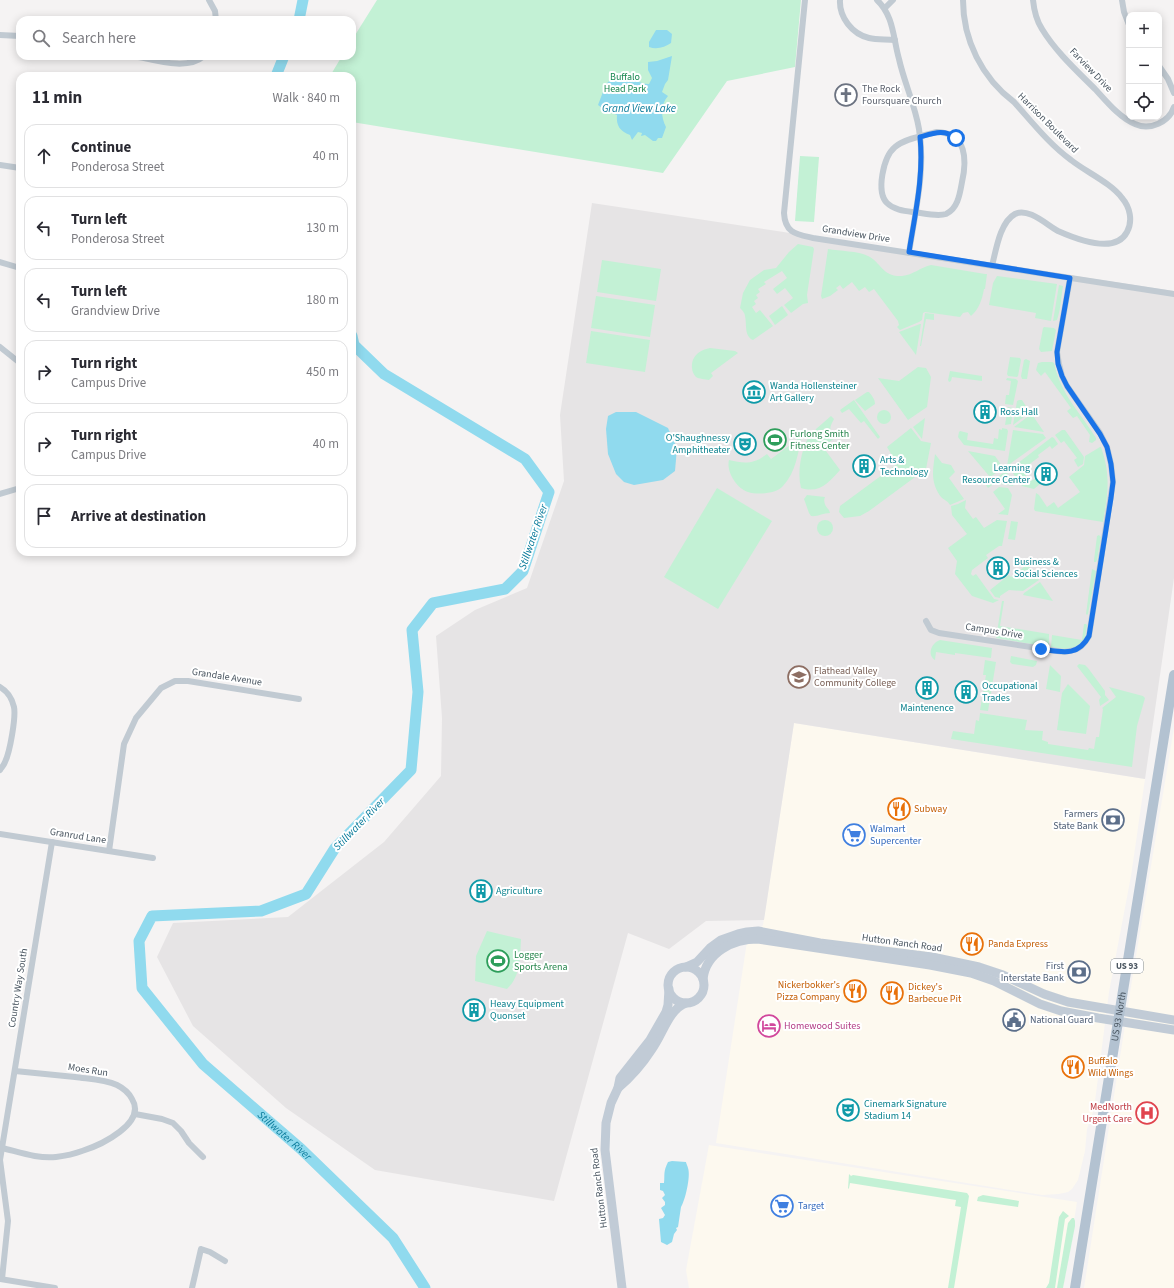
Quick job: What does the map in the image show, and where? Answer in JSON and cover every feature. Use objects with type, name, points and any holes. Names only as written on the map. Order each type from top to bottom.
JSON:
[{"type":"main road","name":"US 93 North","points":[[1075,1288],[1174,675]]},
{"type":"main road","name":"Hutton Ranch Road","points":[[686,967],[697,962],[710,948],[728,936],[747,932],[758,932],[820,943],[932,958],[979,967],[1003,975],[1056,999],[1174,1020]]},
{"type":"main road","name":"Hutton Ranch Road","points":[[703,979],[705,968],[708,963],[721,950],[745,939],[758,939],[930,965],[971,973],[999,983],[1051,1008],[1080,1015],[1174,1030]]},
{"type":"main road","points":[[686,967],[696,970],[703,979],[704,984],[701,995],[693,1002],[686,1003],[676,1000],[672,996],[669,989],[669,980],[678,969],[686,967]]},
{"type":"main road","name":"Hutton Ranch Road","points":[[622,1288],[605,1150],[607,1115],[618,1088],[620,1078],[645,1049],[663,1017],[668,1006],[669,989]]},
{"type":"main road","name":"Hutton Ranch Road","points":[[618,1088],[626,1081],[648,1055],[659,1039],[675,1010],[686,1003]]},
{"type":"street","points":[[209,0],[215,11],[216,16]]},
{"type":"street","name":"Grandview Drive","points":[[805,0],[784,213],[786,224],[789,229],[800,235],[1174,294]]},
{"type":"street","points":[[840,0],[841,11],[844,19],[853,29],[860,34],[873,39],[895,40]]},
{"type":"street","points":[[877,0],[885,8],[891,22],[901,67],[916,116],[922,152],[921,171],[909,252]]},
{"type":"street","points":[[885,8],[893,0]]},
{"type":"street","name":"Harrison Boulevard","points":[[963,0],[965,21],[970,41],[975,56],[988,75],[1059,150],[1082,169],[1117,192],[1126,203],[1130,216],[1130,223],[1125,235],[1121,240],[1109,244],[1097,243],[1064,233],[1029,214],[1019,212],[1010,218],[1002,232],[997,242],[992,266]]},
{"type":"street","name":"Farview Drive","points":[[1033,0],[1036,17],[1051,42],[1068,62],[1122,116],[1136,125],[1151,126],[1164,120],[1172,113],[1174,107]]},
{"type":"street","points":[[1122,0],[1126,17]]},
{"type":"street","points":[[0,35],[16,36]]},
{"type":"street","points":[[154,60],[185,64],[198,60]]},
{"type":"street","points":[[1162,70],[1168,79],[1174,93]]},
{"type":"street","points":[[937,132],[944,132],[952,135],[961,145],[965,164],[958,200],[950,212],[941,215],[915,212],[890,206],[883,196],[882,187],[885,163],[891,151],[902,142],[937,132]]},
{"type":"street","points":[[0,165],[16,167]]},
{"type":"street","points":[[0,262],[16,267]]},
{"type":"street","name":"Campus Drive","points":[[926,621],[932,630],[938,633],[1064,652],[1080,648],[1089,636],[1113,482],[1107,447],[1100,434],[1067,386],[1058,364],[1057,352],[1070,278]]},
{"type":"street","points":[[0,347],[16,360]]},
{"type":"street","points":[[0,494],[16,489]]},
{"type":"street","name":"Grandale Avenue","points":[[108,851],[124,744],[136,718],[161,688],[175,681],[188,681],[299,699]]},
{"type":"street","points":[[0,687],[10,697],[15,711],[12,738],[7,758],[0,770]]},
{"type":"street","name":"Granrud Lane","points":[[0,834],[153,858]]},
{"type":"street","name":"Country Way South","points":[[1,1279],[8,1221],[0,1160],[52,842]]},
{"type":"street","name":"Moes Run","points":[[15,1071],[101,1080],[118,1085],[129,1094],[135,1104],[135,1114]]},
{"type":"street","points":[[2,1148],[40,1156],[54,1157],[82,1152],[118,1133],[131,1121],[135,1114],[172,1122],[203,1157]]},
{"type":"street","points":[[192,1288],[201,1249],[210,1252],[225,1261]]},
{"type":"street","points":[[1,1279],[55,1288]]},
{"type":"shaded area","name":"Flathead Valley Community College","points":[[592,203],[1174,291],[1174,578],[1145,779],[794,723],[764,920],[706,921],[669,949],[628,933],[554,1201],[375,1170],[286,1108],[193,1026],[157,957],[173,923],[288,917],[384,842],[441,776],[442,718],[436,636],[475,610],[527,588],[564,481],[560,415]]},
{"type":"shaded area","points":[[794,723],[1145,779],[1131,876],[1109,992],[1094,1109],[1087,1129],[1085,1151],[1078,1180],[1068,1192],[1042,1195],[716,1143],[749,929],[761,928],[763,925]]},
{"type":"shaded area","points":[[1174,728],[1174,1288],[1084,1288],[1132,980]]},
{"type":"shaded area","points":[[709,1145],[1077,1202],[1063,1288],[689,1288],[686,1270]]},
{"type":"green space","name":"Buffalo Head Park","points":[[377,0],[801,0],[795,67],[727,81],[663,173],[356,123],[356,72],[332,72],[340,60],[356,60],[356,34]]},
{"type":"green space","points":[[800,156],[819,157],[814,222],[795,221]]},
{"type":"green space","points":[[798,244],[813,247],[814,249],[807,295],[808,303],[803,304],[791,313],[784,305],[793,298],[785,288],[777,294],[773,289],[787,278],[782,271],[764,282],[766,284],[758,289],[760,292],[756,295],[758,298],[754,301],[756,304],[752,307],[756,313],[760,310],[773,326],[753,340],[748,336],[745,315],[740,308],[743,293],[750,280],[764,270],[776,268],[789,252]]},
{"type":"green space","points":[[828,249],[864,254],[873,259],[886,272],[895,276],[913,273],[931,265],[987,274],[985,289],[978,307],[971,316],[968,312],[963,313],[960,317],[925,312],[923,313],[922,320],[900,330],[897,327],[899,325],[898,321],[874,289],[869,292],[865,287],[859,291],[852,282],[843,289],[840,285],[836,288],[838,290],[830,296],[822,299],[821,296]]},
{"type":"green space","points":[[602,260],[661,269],[656,301],[597,292]]},
{"type":"green space","points":[[997,276],[1057,284],[1051,321],[1035,318],[1036,313],[989,305],[993,283]]},
{"type":"green space","points":[[1059,285],[1063,286],[1060,307],[1057,320],[1053,321]]},
{"type":"green space","points":[[596,296],[655,305],[650,337],[591,328]]},
{"type":"green space","points":[[782,306],[788,315],[775,325],[769,316]]},
{"type":"green space","points":[[925,313],[934,314],[934,320],[926,319],[920,346]]},
{"type":"green space","points":[[921,324],[916,355],[899,332]]},
{"type":"green space","points":[[1044,327],[1054,328],[1056,330],[1052,351],[1041,352],[1039,349]]},
{"type":"green space","points":[[591,331],[650,340],[645,372],[586,363]]},
{"type":"green space","points":[[710,348],[735,351],[738,353],[711,373],[713,376],[709,380],[697,378],[692,370],[693,360],[697,354]]},
{"type":"green space","points":[[1010,357],[1020,358],[1021,360],[1017,377],[1008,376],[1007,374]]},
{"type":"green space","points":[[1026,359],[1030,361],[1027,379],[1022,379],[1021,376],[1024,360]]},
{"type":"green space","points":[[1038,363],[1054,363],[1061,385],[1066,394],[1096,438],[1096,440],[1092,443],[1089,442],[1090,435],[1077,416],[1073,418],[1067,411],[1071,408],[1045,372],[1041,376],[1036,370]]},
{"type":"green space","points":[[918,367],[926,368],[931,377],[927,407],[908,420],[878,378],[899,381]]},
{"type":"green space","points":[[950,371],[982,376],[982,381],[952,377],[951,381],[949,382]]},
{"type":"green space","points":[[1007,378],[1016,379],[1018,381],[1013,405],[1005,404],[1006,395],[1009,395],[1011,381],[1006,380]]},
{"type":"green space","points":[[869,392],[872,396],[875,404],[865,411],[855,400]]},
{"type":"green space","points":[[854,400],[880,437],[878,439],[864,421],[861,423],[849,409],[842,413],[840,410]]},
{"type":"green space","points":[[1022,400],[1029,413],[1013,425],[1017,401]]},
{"type":"green space","points":[[1008,407],[1013,408],[1011,424],[1005,425]]},
{"type":"green space","points":[[884,410],[889,412],[891,417],[889,422],[884,424],[879,422],[877,417],[879,412]]},
{"type":"green space","points":[[1030,415],[1033,416],[1044,432],[1014,427]]},
{"type":"green space","points":[[831,416],[834,419],[830,428],[836,437],[823,447],[840,470],[824,486],[814,489],[801,488],[799,475],[802,455],[806,442],[809,436],[812,437],[816,429]]},
{"type":"green space","points":[[925,418],[922,439],[913,427]]},
{"type":"green space","points":[[911,428],[921,441],[931,443],[926,469],[869,511],[860,516],[844,518],[839,512],[840,506],[897,464],[887,447]]},
{"type":"green space","points":[[1002,428],[1007,429],[1008,431],[1005,451],[964,445],[958,437],[960,431],[968,433],[967,440],[993,444],[994,438],[998,439],[999,429],[1002,430]]},
{"type":"green space","points":[[1013,430],[1043,434],[1046,438],[1007,466]]},
{"type":"green space","points":[[1062,430],[1065,430],[1084,457],[1083,464],[1078,467],[1074,460],[1077,458],[1064,441],[1061,443],[1055,435]]},
{"type":"green space","points":[[802,435],[794,468],[787,481],[780,489],[761,494],[752,493],[744,490],[733,479],[729,469],[729,460],[749,462],[758,460],[767,454],[771,459]]},
{"type":"green space","points":[[1052,437],[1058,444],[1052,449],[1050,446],[1027,466],[1030,470],[1025,474],[1031,481],[1036,478],[1040,484],[1034,489],[1022,486],[1010,469]]},
{"type":"green space","points":[[1100,447],[1104,457],[1108,484],[1103,522],[1035,511],[1036,493],[1047,507],[1054,502],[1058,508],[1080,492],[1069,477],[1084,465],[1085,456]]},
{"type":"green space","points":[[968,451],[995,456],[1002,466],[1002,469],[990,477]]},
{"type":"green space","points":[[935,454],[942,463],[951,465],[955,472],[949,478],[964,499],[950,505],[941,497],[935,486],[933,476]]},
{"type":"green space","points":[[1006,471],[1014,483],[1013,486],[995,483],[988,488],[986,485]]},
{"type":"green space","points":[[999,487],[1008,488],[1012,495],[1008,515],[998,514],[1005,509],[993,492]]},
{"type":"green space","points":[[717,488],[772,521],[718,609],[664,577]]},
{"type":"green space","points":[[807,495],[825,497],[825,504],[830,513],[811,516],[804,499]]},
{"type":"green space","points":[[966,500],[965,508],[973,519],[976,517],[984,528],[997,520],[1007,521],[1002,546],[999,546],[986,555],[988,558],[972,570],[971,574],[973,576],[976,574],[994,599],[999,600],[993,603],[972,596],[955,574],[957,561],[948,548],[967,534],[952,515],[951,506]]},
{"type":"green space","points":[[825,520],[831,522],[833,528],[831,534],[825,536],[819,534],[817,528],[819,522]]},
{"type":"green space","points":[[1011,521],[1018,522],[1015,540],[1008,539]]},
{"type":"green space","points":[[1099,535],[1101,537],[1097,560],[1094,562],[1097,536]]},
{"type":"green space","points":[[1025,561],[1039,580],[1023,591],[1009,590],[1000,596],[1000,598],[995,597],[990,590],[1009,575],[1011,577],[1024,567],[1021,563]]},
{"type":"green space","points":[[1092,569],[1096,571],[1087,615],[1086,614]]},
{"type":"green space","points":[[1040,582],[1053,601],[1023,595]]},
{"type":"green space","points":[[1002,601],[1004,601],[1000,626],[1049,634],[1049,647],[996,638]]},
{"type":"green space","points":[[1084,624],[1087,625],[1085,638],[1078,647],[1065,649],[1051,647],[1052,635],[1082,640]]},
{"type":"green space","points":[[940,640],[992,648],[991,658],[936,652],[935,660],[931,655],[931,649],[934,644]]},
{"type":"green space","points":[[1011,656],[1037,661],[1036,665],[1033,667],[1012,664],[1010,662]]},
{"type":"green space","points":[[985,660],[996,662],[988,711],[980,710],[986,675],[983,675]]},
{"type":"green space","points":[[1079,664],[1085,665],[1088,668],[1105,691],[1105,695],[1109,700],[1100,706],[1099,700],[1101,697],[1077,666]]},
{"type":"green space","points":[[1050,665],[1061,676],[1060,692],[1046,689]]},
{"type":"green space","points":[[1068,684],[1090,706],[1086,734],[1057,730],[1062,693]]},
{"type":"green space","points":[[1109,687],[1143,696],[1145,698],[1137,726],[1132,767],[951,739],[953,731],[974,734],[976,720],[979,721],[980,713],[1027,720],[1025,730],[1043,731],[1042,740],[1048,742],[1048,744],[1088,750],[1089,748],[1094,749],[1096,737],[1099,737],[1102,708],[1116,697]]},
{"type":"green space","name":"Logger Sports Arena","points":[[487,931],[521,939],[519,966],[512,984],[507,989],[475,981],[476,956]]},
{"type":"green space","points":[[849,1174],[851,1176],[853,1175],[967,1193],[969,1196],[954,1288],[948,1288],[961,1207],[955,1206],[956,1200],[850,1183],[848,1189]]},
{"type":"green space","points":[[983,1195],[1019,1201],[1018,1207],[977,1201],[978,1197]]},
{"type":"green space","points":[[1063,1211],[1069,1216],[1065,1219],[1055,1288],[1046,1288],[1049,1283],[1059,1217]]},
{"type":"green space","points":[[1072,1218],[1074,1218],[1075,1226],[1063,1288],[1057,1288],[1068,1223]]},
{"type":"water","points":[[656,30],[667,30],[672,34],[671,43],[661,48],[649,47],[649,42]]},
{"type":"water","name":"Grand View Lake","points":[[672,56],[668,80],[662,92],[668,96],[665,100],[662,111],[666,127],[662,138],[658,138],[656,141],[653,141],[645,135],[641,136],[642,133],[638,132],[632,140],[630,135],[619,128],[617,115],[598,105],[606,84],[617,74],[622,72],[638,82],[649,84],[652,78],[648,70],[648,62],[657,61]]},
{"type":"water","points":[[616,412],[636,412],[668,428],[677,448],[675,471],[663,480],[634,485],[624,482],[616,474],[608,454],[606,429],[608,416]]},
{"type":"water","points":[[668,1162],[686,1162],[689,1177],[686,1194],[681,1207],[678,1227],[676,1228],[677,1230],[674,1234],[672,1242],[667,1245],[661,1242],[659,1219],[663,1218],[665,1215],[661,1208],[665,1205],[662,1198],[665,1195],[663,1191],[660,1190],[660,1183],[664,1183],[666,1165]]},
{"type":"waterway","name":"Stillwater River","points":[[300,16],[303,0]]},
{"type":"waterway","name":"Stillwater River","points":[[278,72],[282,60]]},
{"type":"waterway","name":"Stillwater River","points":[[356,347],[384,374],[525,459],[549,492],[523,571],[505,589],[433,603],[412,630],[418,692],[411,770],[335,848],[306,894],[261,911],[152,916],[139,941],[142,988],[203,1064],[301,1149],[393,1238],[425,1288]]},
{"type":"place","name":"The Rock Foursquare Church","points":[[846,95]]},
{"type":"place","name":"Wanda Hollensteiner Art Gallery","points":[[754,392]]},
{"type":"place","name":"Ross Hall","points":[[985,412]]},
{"type":"place","name":"Furlong Smith Fitness Center","points":[[775,440]]},
{"type":"place","name":"O'Shaughnessy Amphitheater","points":[[745,444]]},
{"type":"place","name":"Arts & Technology","points":[[864,466]]},
{"type":"place","name":"Learning Resource Center","points":[[1046,474]]},
{"type":"place","name":"Business & Social Sciences","points":[[998,568]]},
{"type":"place","name":"Flathead Valley Community College","points":[[799,677]]},
{"type":"place","name":"Maintenence","points":[[927,688]]},
{"type":"place","name":"Occupational Trades","points":[[966,692]]},
{"type":"place","name":"Subway","points":[[899,809]]},
{"type":"place","name":"Farmers State Bank","points":[[1113,820]]},
{"type":"place","name":"Walmart Supercenter","points":[[854,835]]},
{"type":"place","name":"Agriculture","points":[[481,891]]},
{"type":"place","name":"Panda Express","points":[[972,944]]},
{"type":"place","name":"Logger Sports Arena","points":[[498,961]]},
{"type":"place","name":"First Interstate Bank","points":[[1079,972]]},
{"type":"place","name":"Nickerbokker's Pizza Company","points":[[855,991]]},
{"type":"place","name":"Dickey's Barbecue Pit","points":[[892,993]]},
{"type":"place","name":"Heavy Equipment Quonset","points":[[474,1010]]},
{"type":"place","name":"National Guard","points":[[1014,1020]]},
{"type":"place","name":"Homewood Suites","points":[[769,1026]]},
{"type":"place","name":"Buffalo Wild Wings","points":[[1073,1067]]},
{"type":"place","name":"Cinemark Signature Stadium 14","points":[[848,1110]]},
{"type":"place","name":"MedNorth Urgent Care","points":[[1147,1113]]},
{"type":"place","name":"Target","points":[[782,1206]]},
{"type":"route","points":[[956,138],[944,132],[937,132],[920,137],[922,152],[921,171],[909,252],[1070,278],[1057,352],[1058,364],[1067,386],[1100,434],[1107,447],[1111,464],[1113,482],[1111,498],[1089,636],[1080,648],[1073,651],[1064,652],[1041,649]]}]
